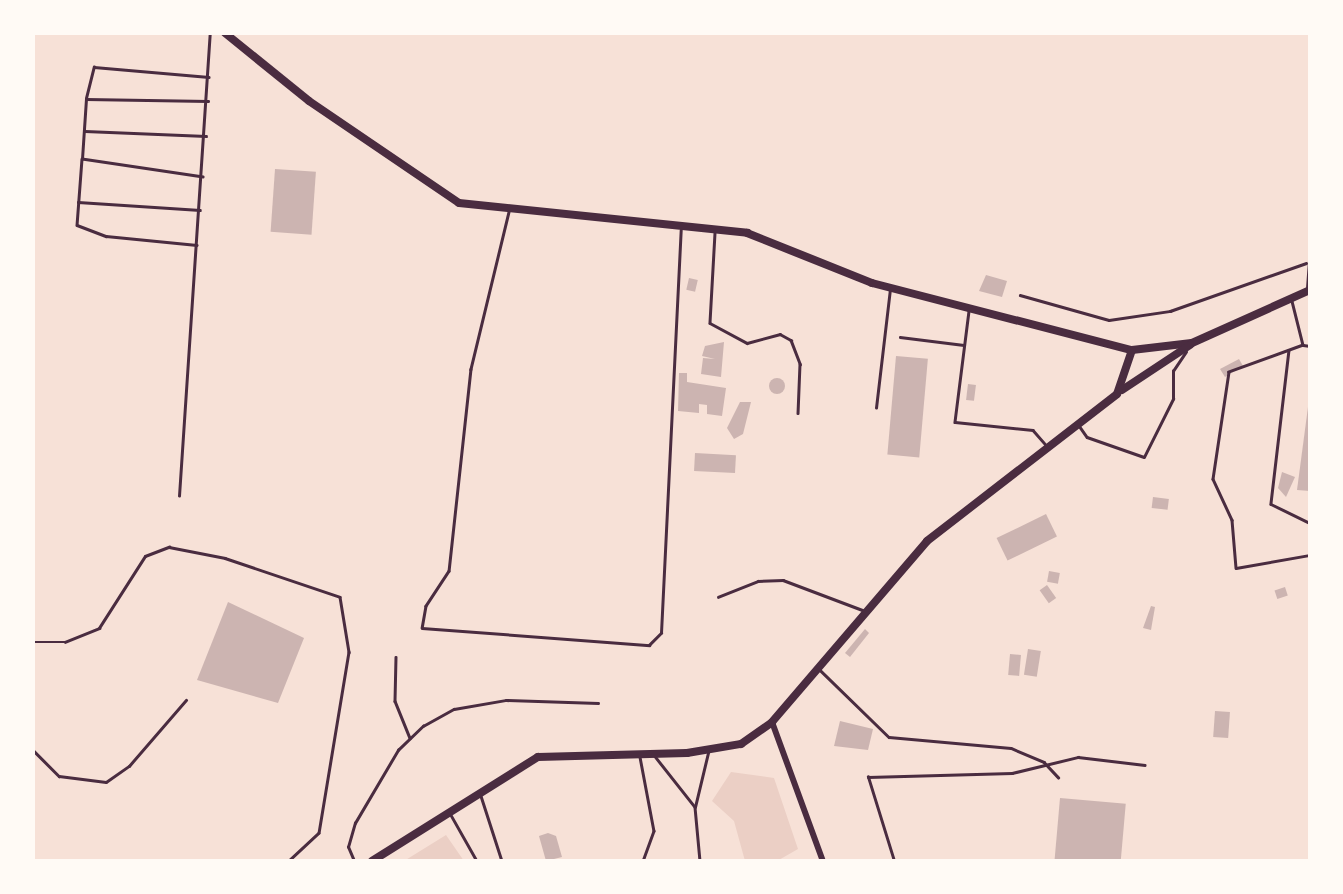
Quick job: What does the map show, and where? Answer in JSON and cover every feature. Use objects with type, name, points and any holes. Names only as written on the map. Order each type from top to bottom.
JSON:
[{"type":"main road","points":[[225,33],[309,101],[459,203],[747,233],[890,288],[968,312],[1132,351],[1192,343]]},
{"type":"main road","points":[[372,861],[538,757],[639,754],[741,744],[772,722],[927,541],[1080,427],[1117,394],[1192,343],[1308,290]]},
{"type":"main road","points":[[1117,394],[1132,351]]},
{"type":"street","points":[[772,722],[824,861]]},
{"type":"lane","points":[[179,496],[203,177],[210,33]]},
{"type":"lane","points":[[198,245],[106,236],[77,225],[78,202],[86,99],[94,67],[209,76]]},
{"type":"lane","points":[[86,99],[208,102]]},
{"type":"lane","points":[[85,131],[205,136]]},
{"type":"lane","points":[[82,159],[203,177]]},
{"type":"lane","points":[[78,202],[200,210]]},
{"type":"lane","points":[[510,209],[471,369],[449,571],[426,606],[422,628],[649,645],[661,633],[681,226]]},
{"type":"lane","points":[[715,230],[710,323],[747,343],[780,334],[791,340],[800,364],[798,413]]},
{"type":"lane","points":[[1308,290],[1306,263],[1310,247]]},
{"type":"lane","points":[[1020,295],[1110,320],[1170,311],[1306,263]]},
{"type":"lane","points":[[876,408],[890,288]]},
{"type":"lane","points":[[1292,298],[1303,345]]},
{"type":"lane","points":[[968,312],[955,422],[1038,431],[1048,450]]},
{"type":"lane","points":[[900,337],[963,345]]},
{"type":"lane","points":[[1080,427],[1087,437],[1144,457],[1173,399],[1173,371],[1192,343]]},
{"type":"lane","points":[[1310,345],[1303,345],[1229,372],[1213,479],[1232,520],[1236,568],[1310,555]]},
{"type":"lane","points":[[1289,350],[1272,504],[1310,523]]},
{"type":"lane","points":[[33,642],[65,642],[99,628],[145,556],[169,547],[225,558],[340,597],[349,652],[319,833],[289,861]]},
{"type":"lane","points":[[718,597],[758,581],[783,580],[866,611]]},
{"type":"lane","points":[[396,657],[395,701],[410,738]]},
{"type":"lane","points":[[818,667],[889,737],[1011,748],[1044,762],[1058,777]]},
{"type":"lane","points":[[33,750],[59,776],[106,782],[129,766],[186,700]]},
{"type":"lane","points":[[354,861],[348,847],[355,823],[410,738],[454,709],[506,700],[598,703]]},
{"type":"lane","points":[[700,861],[695,807],[708,749]]},
{"type":"lane","points":[[653,753],[695,807]]},
{"type":"lane","points":[[639,754],[654,831],[643,861]]},
{"type":"lane","points":[[894,861],[868,778],[1012,773],[1044,762],[1078,757],[1145,765]]},
{"type":"lane","points":[[480,793],[502,861]]},
{"type":"lane","points":[[449,812],[477,861]]},
{"type":"shaded area","points":[[731,772],[774,778],[798,849],[777,861],[745,861],[734,821],[712,801]]},
{"type":"shaded area","points":[[446,835],[464,861],[404,861]]},
{"type":"building","points":[[275,169],[316,172],[312,235],[271,232]]},
{"type":"building","points":[[986,275],[1007,281],[1002,297],[979,291]]},
{"type":"building","points":[[689,278],[698,280],[695,292],[686,290]]},
{"type":"building","points":[[724,342],[721,377],[701,374],[703,358],[715,359],[702,356],[705,346]]},
{"type":"building","points":[[896,356],[928,359],[919,457],[887,455]]},
{"type":"building","points":[[1239,359],[1243,366],[1225,377],[1220,369]]},
{"type":"building","points":[[679,373],[687,373],[687,382],[726,388],[722,416],[707,414],[707,405],[699,404],[699,413],[678,411]]},
{"type":"building","points":[[774,378],[780,378],[785,386],[783,392],[774,394],[769,389],[769,383]]},
{"type":"building","points":[[968,384],[976,385],[974,401],[966,400]]},
{"type":"building","points":[[740,402],[751,402],[743,434],[734,439],[727,428]]},
{"type":"building","points":[[1310,407],[1310,491],[1297,490]]},
{"type":"building","points":[[695,453],[736,455],[735,473],[694,471]]},
{"type":"building","points":[[1282,472],[1295,477],[1286,497],[1278,488]]},
{"type":"building","points":[[1153,497],[1169,499],[1168,510],[1152,508]]},
{"type":"building","points":[[1046,514],[1057,536],[1008,561],[997,538]]},
{"type":"building","points":[[1049,571],[1060,573],[1058,584],[1047,582]]},
{"type":"building","points":[[1047,585],[1056,598],[1049,603],[1040,590]]},
{"type":"building","points":[[1285,587],[1288,596],[1277,599],[1275,590]]},
{"type":"building","points":[[228,602],[304,638],[278,703],[197,680]]},
{"type":"building","points":[[1151,606],[1155,607],[1151,630],[1143,628]]},
{"type":"building","points":[[865,629],[869,633],[850,657],[845,653]]},
{"type":"building","points":[[1028,649],[1041,651],[1037,677],[1024,675]]},
{"type":"building","points":[[1010,654],[1021,655],[1019,676],[1008,675]]},
{"type":"building","points":[[1215,711],[1230,712],[1228,738],[1213,737]]},
{"type":"building","points":[[840,721],[873,729],[868,750],[834,746]]},
{"type":"building","points":[[1060,798],[1126,804],[1121,861],[1055,861]]},
{"type":"building","points":[[548,833],[556,836],[562,857],[546,861],[539,836]]}]
